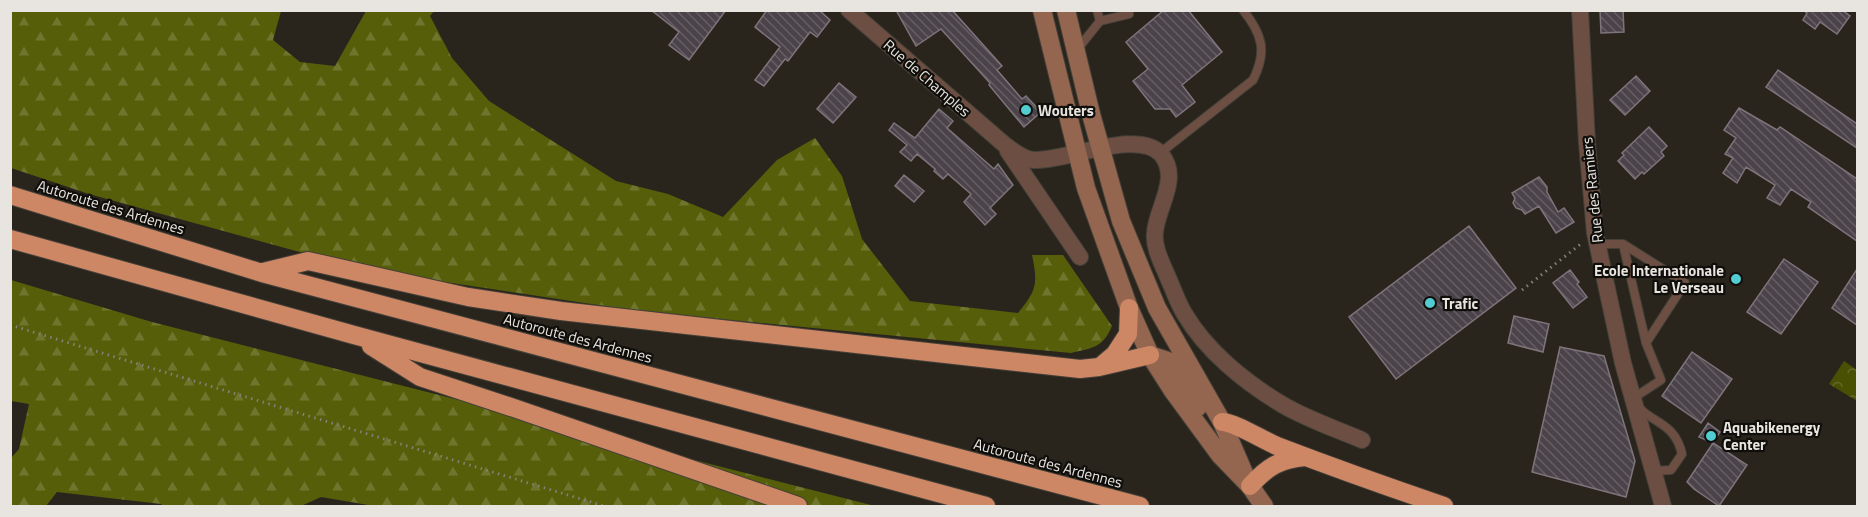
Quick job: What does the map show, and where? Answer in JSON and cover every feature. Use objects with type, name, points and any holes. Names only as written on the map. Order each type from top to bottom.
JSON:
[{"type":"highway","name":"Autoroute des Ardennes","points":[[10,195],[262,273],[1140,507]]},
{"type":"highway","points":[[10,238],[354,336],[986,507]]},
{"type":"highway","points":[[262,273],[308,261],[468,297],[561,311],[1068,368],[1099,367],[1150,355]]},
{"type":"highway","points":[[1099,367],[1115,354],[1128,334],[1129,308]]},
{"type":"highway","points":[[354,336],[420,377],[798,507]]},
{"type":"highway","points":[[1222,422],[1230,422],[1257,437],[1307,457],[1444,507]]},
{"type":"highway","points":[[1250,486],[1270,467],[1287,459],[1307,457]]},
{"type":"main road","points":[[1042,10],[1076,155],[1099,228],[1129,308],[1150,355],[1168,361],[1174,366],[1228,457],[1264,507]]},
{"type":"main road","points":[[1066,10],[1100,149],[1121,221],[1139,268],[1173,339],[1222,422],[1228,457]]},
{"type":"street","name":"Rue de Champles","points":[[849,10],[1018,154],[1031,160],[1076,155],[1100,149]]},
{"type":"street","name":"Rue des Ramiers","points":[[1580,10],[1585,120],[1596,239],[1632,399],[1663,506]]},
{"type":"street","points":[[1100,149],[1122,144],[1135,144],[1160,153],[1167,166],[1169,183],[1154,234],[1158,256],[1184,313],[1221,358],[1255,387],[1285,406],[1362,440]]},
{"type":"street","name":"Rue de Champles","points":[[1005,145],[1080,257]]},
{"type":"lane","points":[[1097,10],[1100,21]]},
{"type":"lane","points":[[1076,51],[1100,21],[1112,14],[1129,14],[1128,10]]},
{"type":"lane","points":[[1160,153],[1253,80],[1261,64],[1262,49],[1254,24],[1243,10]]},
{"type":"lane","points":[[1596,239],[1623,244],[1685,283],[1646,343]]},
{"type":"lane","points":[[1623,244],[1646,343],[1661,380],[1632,399],[1639,409],[1670,428],[1679,441],[1682,453],[1671,470],[1652,471]]},
{"type":"path","points":[[1522,290],[1596,239]]},
{"type":"path","points":[[10,325],[604,507]]},
{"type":"green space","points":[[11,11],[281,11],[273,40],[300,62],[335,66],[366,11],[434,11],[430,16],[452,58],[489,101],[616,181],[668,194],[723,217],[777,160],[815,138],[842,176],[862,239],[910,301],[1018,313],[1029,298],[1034,286],[1035,273],[1032,255],[1063,255],[1112,326],[1101,343],[1071,353],[638,311],[365,270],[89,194],[11,168]]},
{"type":"green space","points":[[11,280],[152,322],[875,506],[374,506],[321,497],[301,506],[163,506],[57,492],[46,506],[11,506],[11,458],[19,449],[29,404],[11,401]]},
{"type":"green space","points":[[1844,361],[1857,370],[1857,401],[1829,384]]},
{"type":"building","points":[[651,10],[726,10],[689,60],[669,45],[679,32]]},
{"type":"building","points":[[767,10],[819,10],[830,20],[817,37],[810,32],[788,61],[785,59],[764,86],[755,80],[780,47],[755,27]]},
{"type":"building","points":[[896,10],[952,10],[1002,66],[997,70],[1022,99],[1026,96],[1041,112],[1024,127],[989,85],[990,83],[941,29],[916,46]]},
{"type":"building","points":[[1164,10],[1188,10],[1222,52],[1182,85],[1195,102],[1176,117],[1170,109],[1155,109],[1133,81],[1148,69],[1126,42]]},
{"type":"building","points":[[1600,10],[1623,10],[1624,32],[1601,33]]},
{"type":"building","points":[[1803,10],[1842,10],[1850,16],[1837,34],[1820,22],[1815,29],[1803,20],[1807,13]]},
{"type":"building","points":[[1778,70],[1857,124],[1857,148],[1766,87]]},
{"type":"building","points":[[1636,76],[1650,91],[1625,115],[1610,100]]},
{"type":"building","points":[[839,83],[856,97],[833,123],[817,109]]},
{"type":"building","points":[[1739,108],[1777,130],[1780,127],[1857,179],[1857,241],[1808,207],[1811,202],[1791,189],[1780,205],[1767,198],[1775,185],[1746,167],[1737,183],[1723,173],[1733,158],[1725,154],[1736,138],[1724,130]]},
{"type":"building","points":[[939,109],[953,121],[947,128],[994,169],[998,164],[1013,185],[990,208],[996,214],[985,225],[964,202],[971,194],[948,174],[943,179],[917,154],[911,161],[900,152],[907,145],[889,130],[894,123],[915,138]]},
{"type":"building","points":[[1649,127],[1667,146],[1661,152],[1664,156],[1635,179],[1618,161],[1624,155],[1622,153]]},
{"type":"building","points":[[904,175],[924,191],[914,202],[895,186]]},
{"type":"building","points":[[1539,177],[1547,187],[1547,192],[1558,212],[1564,208],[1574,222],[1556,233],[1539,206],[1525,214],[1513,203],[1515,198],[1512,193]]},
{"type":"building","points":[[1469,226],[1516,288],[1396,379],[1349,317]]},
{"type":"building","points":[[1784,259],[1818,282],[1781,334],[1747,312]]},
{"type":"building","points":[[1857,269],[1857,325],[1832,308]]},
{"type":"building","points":[[1570,270],[1587,297],[1573,308],[1553,283]]},
{"type":"building","points":[[1514,316],[1549,324],[1543,352],[1508,343]]},
{"type":"building","points":[[1560,347],[1604,356],[1635,461],[1626,497],[1532,472]]},
{"type":"building","points":[[1692,352],[1732,379],[1701,423],[1662,396]]},
{"type":"building","points":[[1708,423],[1720,432],[1713,443],[1699,437]]},
{"type":"building","points":[[1713,443],[1747,465],[1719,506],[1687,482]]},
{"type":"place","name":"Wouters","points":[[1026,110]]},
{"type":"place","name":"Ecole Internationale Le Verseau","points":[[1736,279]]},
{"type":"place","name":"Trafic","points":[[1430,303]]},
{"type":"place","name":"Aquabikenergy Center","points":[[1711,436]]}]
